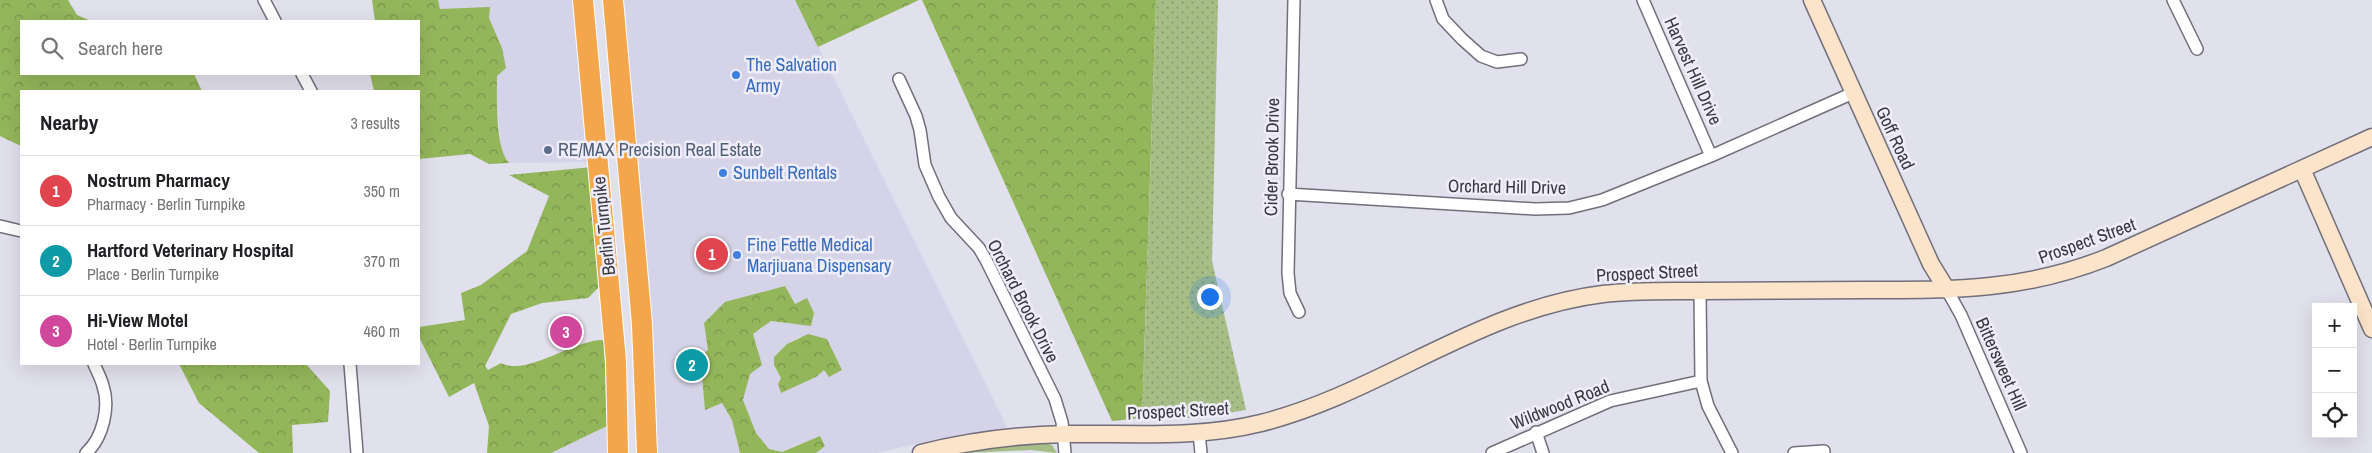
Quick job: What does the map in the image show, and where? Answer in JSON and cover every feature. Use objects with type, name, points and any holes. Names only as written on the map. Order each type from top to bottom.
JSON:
[{"type":"highway","name":"Berlin Turnpike","points":[[583,0],[616,361],[618,453]]},
{"type":"highway","name":"Berlin Turnpike","points":[[613,0],[643,343],[647,453]]},
{"type":"highway","points":[[598,161],[627,158]]},
{"type":"main road","name":"Goff Road","points":[[1812,0],[1852,93],[1931,264],[1947,290]]},
{"type":"main road","name":"Prospect Street","points":[[921,453],[993,439],[1064,434],[1199,433],[1257,424],[1309,407],[1500,321],[1549,304],[1620,292],[1700,290],[1947,290],[2015,284],[2070,272],[2124,250],[2372,137]]},
{"type":"main road","points":[[2302,169],[2372,329]]},
{"type":"street","points":[[264,0],[274,20]]},
{"type":"street","name":"Cider Brook Drive","points":[[1294,0],[1288,194],[1288,273],[1290,293],[1299,312]]},
{"type":"street","points":[[1436,0],[1443,19],[1481,56],[1497,62],[1521,59]]},
{"type":"street","name":"Harvest Hill Drive","points":[[1643,0],[1711,156]]},
{"type":"street","points":[[2173,0],[2198,49]]},
{"type":"street","points":[[303,75],[310,90]]},
{"type":"street","name":"Orchard Brook Drive","points":[[899,79],[916,116],[925,165],[939,197],[951,218],[978,248],[986,260],[1060,410],[1065,453]]},
{"type":"street","name":"Orchard Hill Drive","points":[[1288,194],[1535,209],[1569,208],[1602,200],[1711,156],[1852,93]]},
{"type":"street","points":[[0,226],[20,231]]},
{"type":"street","points":[[1700,290],[1702,381],[1708,406],[1732,453]]},
{"type":"street","name":"Bittersweet Hill","points":[[1947,290],[1961,315],[2022,453]]},
{"type":"street","points":[[86,453],[97,437],[105,416],[104,388],[94,365]]},
{"type":"street","points":[[350,365],[358,453]]},
{"type":"street","name":"Wildwood Road","points":[[1492,453],[1610,401],[1702,381]]},
{"type":"street","points":[[1536,432],[1543,453]]},
{"type":"street","points":[[1199,433],[1201,453]]},
{"type":"street","points":[[1794,453],[1824,451]]},
{"type":"shaded area","points":[[438,0],[576,0],[590,162],[509,163],[502,156],[497,104],[497,76],[502,48],[489,18],[440,9]]},
{"type":"shaded area","points":[[619,0],[795,0],[1008,429],[942,438],[876,453],[816,453],[825,446],[800,443],[782,452],[769,449],[756,433],[743,400],[758,347],[752,335],[771,321],[811,326],[795,304],[704,323],[708,350],[703,354],[706,375],[702,376],[705,409],[722,403],[732,420],[740,453],[654,453]],"holes":[[[798,337],[827,339],[842,370],[824,369],[816,377],[781,393],[778,385],[781,378],[774,365],[774,357],[787,344]]]},
{"type":"shaded area","points":[[613,423],[613,453],[551,453],[607,426]]},
{"type":"green space","points":[[0,0],[68,0],[77,15],[89,20],[20,20],[20,75],[194,75],[202,90],[20,90],[20,146],[0,136]]},
{"type":"green space","points":[[372,0],[438,0],[440,9],[490,7],[489,18],[502,48],[506,68],[497,76],[497,109],[501,146],[504,156],[509,163],[489,164],[470,154],[420,159],[420,90],[374,90],[370,75],[420,75],[420,20],[375,20]]},
{"type":"green space","points":[[795,0],[919,0],[818,47]]},
{"type":"green space","points":[[922,0],[1156,0],[1142,418],[1112,421]]},
{"type":"green space","points":[[1156,0],[1218,0],[1212,261],[1246,410],[1196,418],[1142,418]]},
{"type":"green space","points":[[592,167],[600,286],[588,298],[542,303],[511,314],[485,366],[488,370],[501,363],[512,366],[524,365],[537,362],[579,345],[604,340],[607,426],[551,453],[487,453],[489,426],[474,383],[449,397],[420,339],[420,327],[465,320],[461,293],[481,285],[527,251],[549,196],[509,175]]},
{"type":"green space","points":[[785,286],[795,304],[807,298],[814,313],[811,326],[771,321],[753,334],[762,365],[750,374],[743,400],[756,433],[769,449],[782,452],[820,436],[825,446],[816,453],[740,453],[732,420],[722,403],[705,410],[702,376],[706,375],[703,354],[708,350],[704,323],[725,302]]},
{"type":"green space","points":[[808,334],[827,339],[842,370],[829,377],[824,370],[816,377],[781,393],[778,384],[781,378],[774,365],[774,357],[787,344]]},
{"type":"green space","points":[[180,365],[307,365],[330,391],[328,422],[292,425],[293,453],[259,453],[199,403]]},
{"type":"green space","points":[[1044,443],[1052,445],[1057,453],[1031,450],[965,453],[1007,444]]},
{"type":"place","name":"The Salvation Army","points":[[736,75]]},
{"type":"place","name":"RE/MAX Precision Real Estate","points":[[548,150]]},
{"type":"place","name":"Sunbelt Rentals","points":[[723,173]]},
{"type":"place","name":"Nostrum Pharmacy","points":[[712,254]]},
{"type":"place","name":"Fine Fettle Medical Marjiuana Dispensary","points":[[737,255]]},
{"type":"place","name":"Hi-View Motel","points":[[566,332]]},
{"type":"place","name":"Hartford Veterinary Hospital","points":[[692,365]]}]
